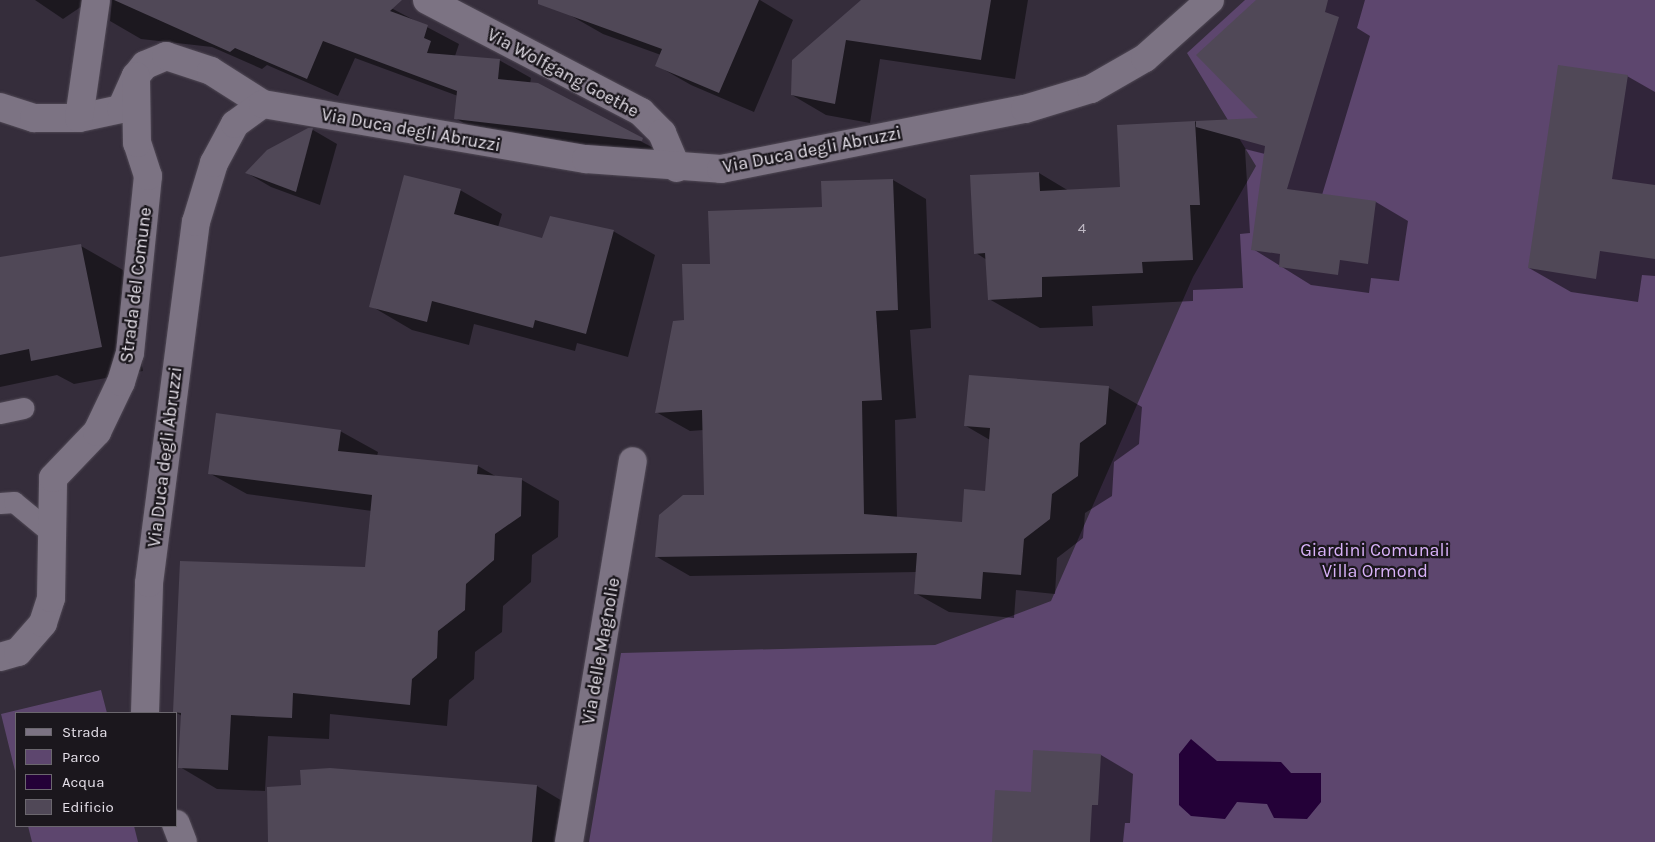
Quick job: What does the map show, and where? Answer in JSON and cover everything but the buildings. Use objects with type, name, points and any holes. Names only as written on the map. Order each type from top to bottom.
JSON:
[{"type":"street","points":[[80,118],[96,0]]},
{"type":"street","name":"Via Wolfgang Goethe","points":[[427,0],[641,112],[662,133],[677,168]]},
{"type":"street","name":"Via Duca degli Abruzzi","points":[[0,107],[34,118],[80,118],[121,109],[136,76],[145,65],[166,56],[211,72],[263,104],[586,159],[677,168],[722,169],[1025,109],[1091,89],[1145,58],[1210,0]]},
{"type":"street","name":"Strada del Comune","points":[[0,656],[18,652],[43,623],[51,598],[54,535],[53,478],[97,432],[121,382],[130,353],[148,176],[137,143],[136,76]]},
{"type":"street","name":"Via Duca degli Abruzzi","points":[[145,712],[148,584],[196,222],[214,163],[236,124],[263,104]]},
{"type":"street","name":"Via delle Magnolie","points":[[569,842],[633,461]]},
{"type":"street","points":[[177,827],[183,842]]},
{"type":"lane","points":[[0,413],[23,408]]},
{"type":"lane","points":[[0,503],[14,502],[54,535]]},
{"type":"green space","name":"Giardini Comunali Villa Ormond","points":[[1245,0],[1655,0],[1655,842],[589,842],[621,653],[935,645],[1051,601],[1193,277],[1256,166],[1187,53]]},
{"type":"green space","points":[[101,690],[107,712],[15,712],[15,771],[1,714]]},
{"type":"green space","points":[[28,827],[134,827],[138,842],[32,842]]},
{"type":"water","points":[[1191,739],[1217,761],[1281,762],[1291,773],[1321,773],[1321,802],[1307,819],[1274,818],[1267,804],[1237,802],[1225,819],[1191,816],[1179,805],[1179,754]]}]
